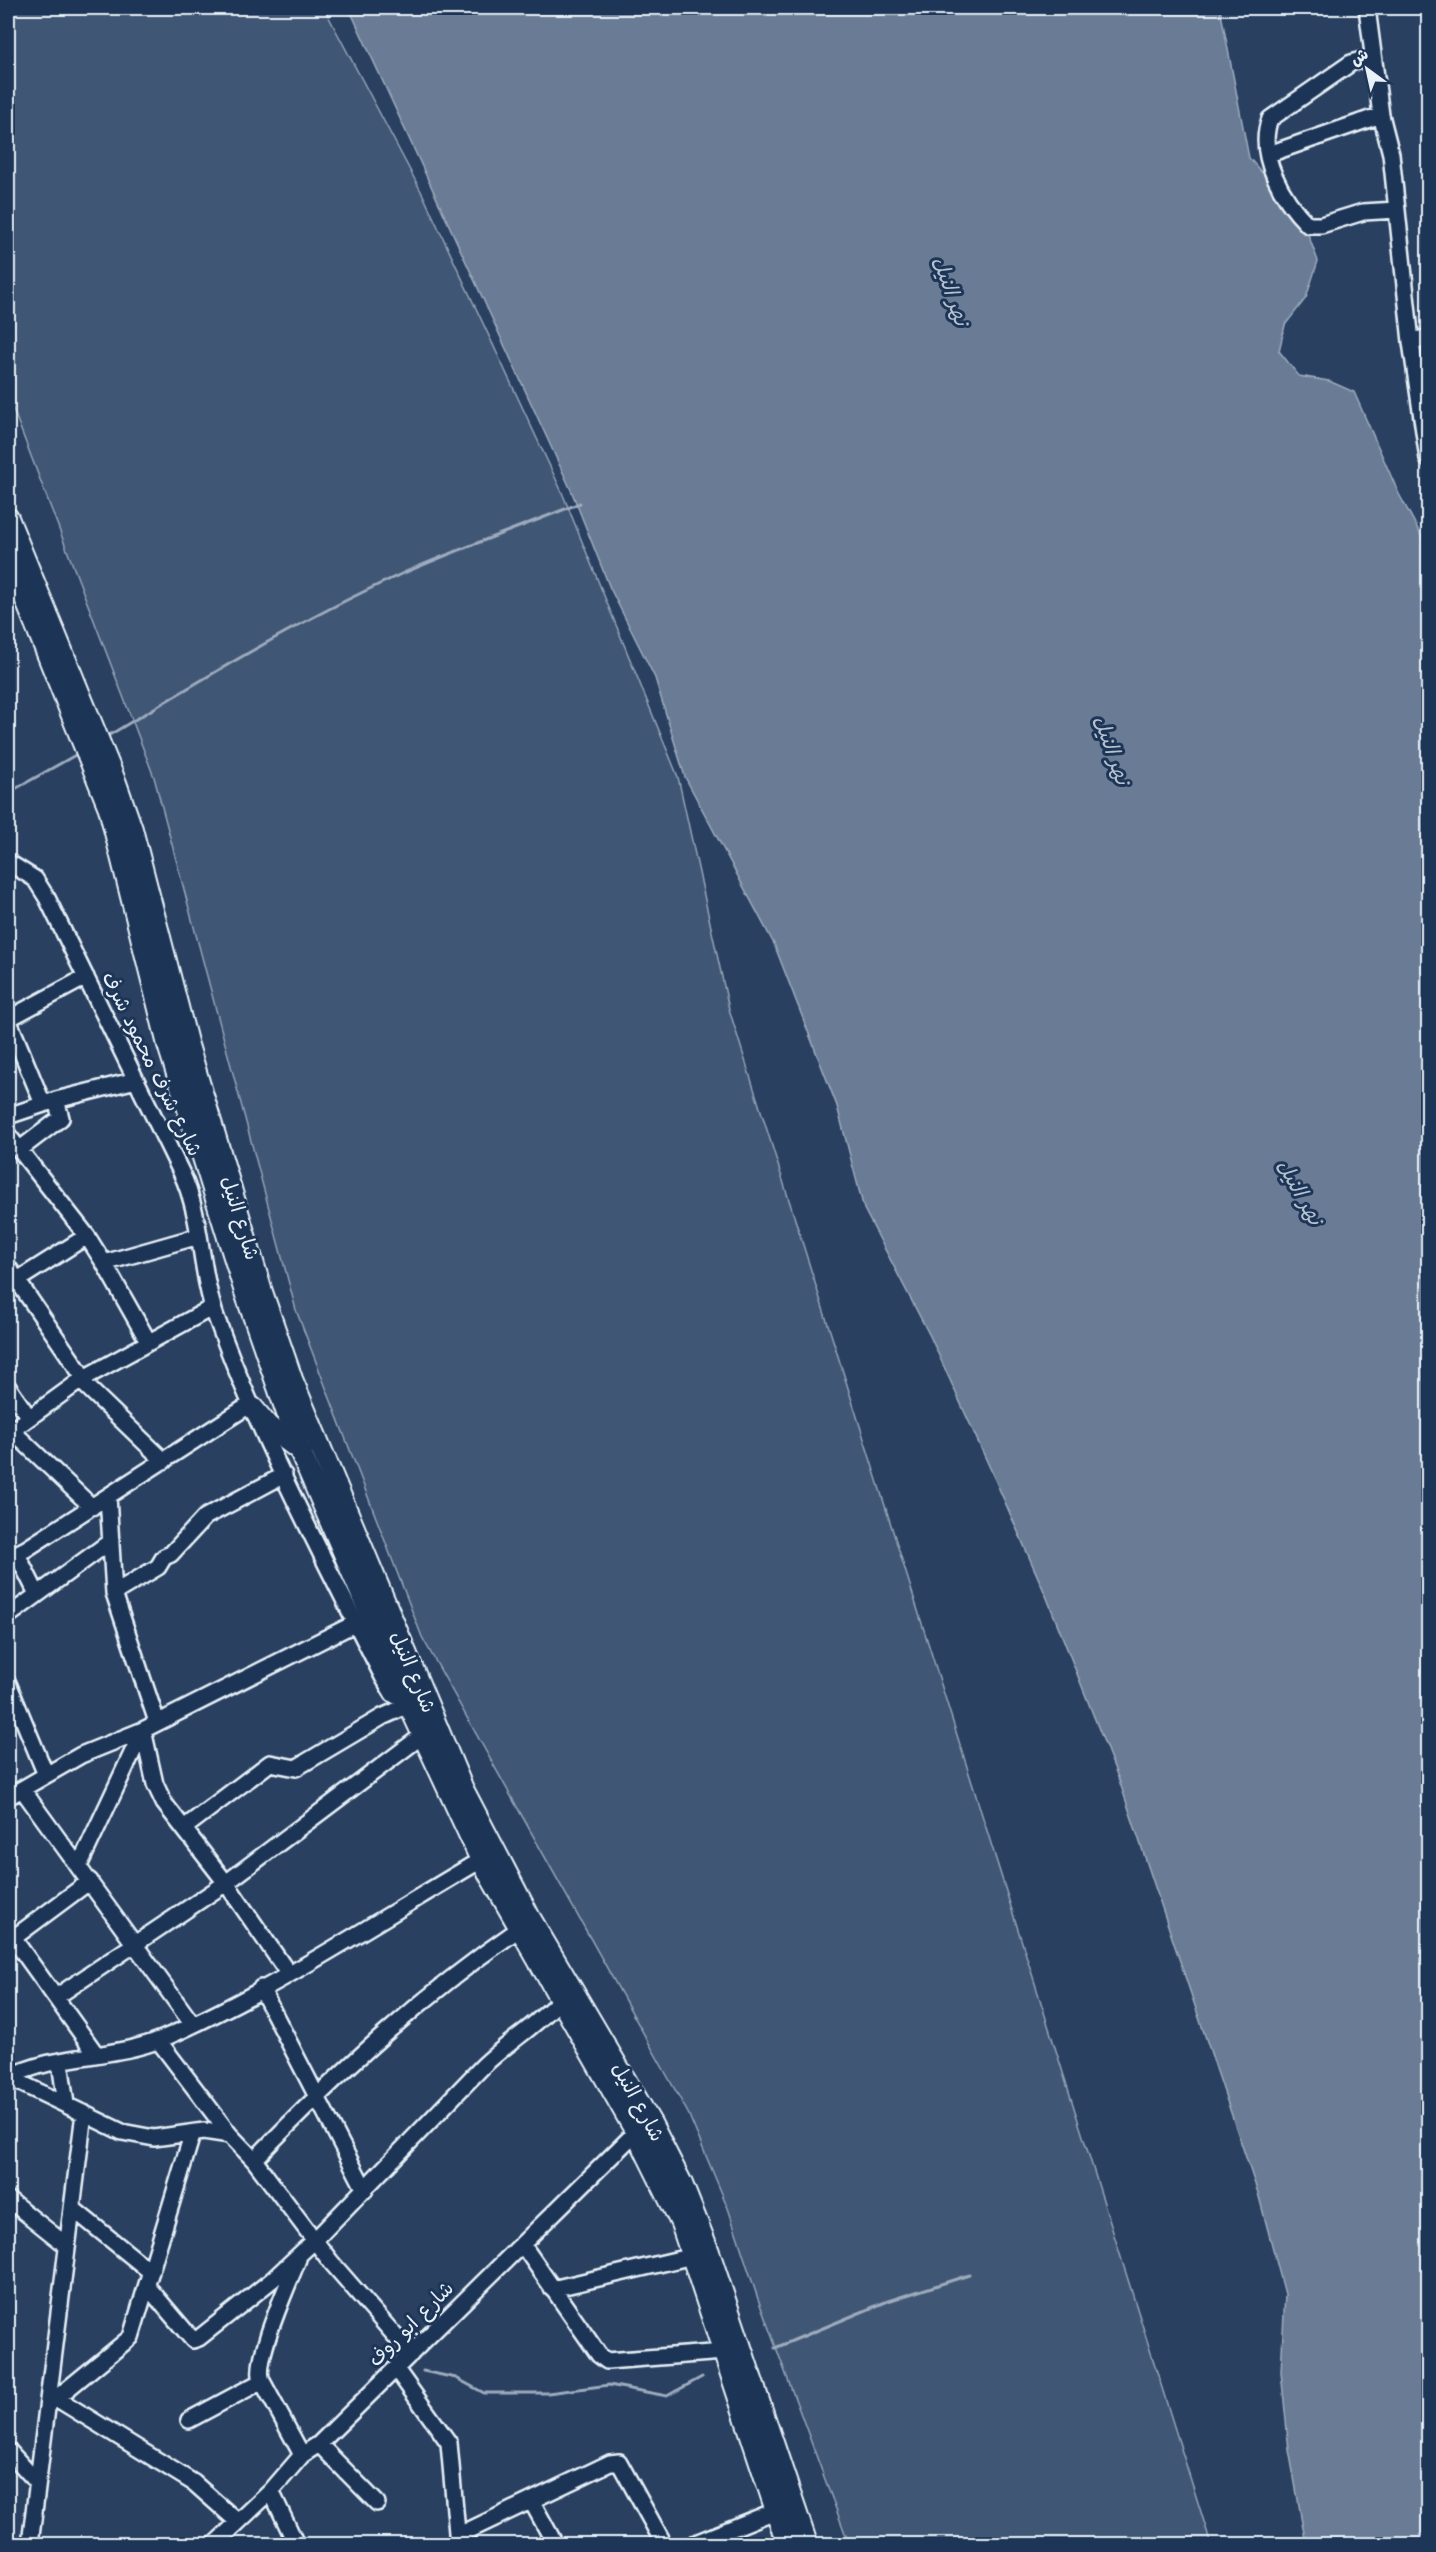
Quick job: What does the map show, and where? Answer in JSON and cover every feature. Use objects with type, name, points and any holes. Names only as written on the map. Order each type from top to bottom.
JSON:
[{"type":"main road","points":[[8,518],[84,725]]},
{"type":"main road","points":[[8,556],[101,765]]},
{"type":"main road","name":"شارع النيل","points":[[101,765],[168,1045],[245,1292],[300,1451],[408,1704],[481,1860],[559,2001],[682,2184],[709,2252],[807,2544]]},
{"type":"main road","name":"شارع النيل","points":[[101,765],[132,829],[187,1042],[262,1292],[292,1379],[463,1789],[644,2127],[693,2256],[787,2544]]},
{"type":"main road","points":[[252,1406],[268,1426],[329,1470]]},
{"type":"street","points":[[1367,8],[1371,57],[1381,115],[1391,154],[1411,342],[1428,459]]},
{"type":"street","points":[[1371,57],[1351,63],[1270,119],[1267,128],[1272,173],[1276,183],[1308,225],[1321,225],[1362,212],[1397,210]]},
{"type":"street","points":[[1269,154],[1381,115]]},
{"type":"street","points":[[1411,342],[1428,337]]},
{"type":"street","name":"شارع شرف محمود شرف","points":[[8,862],[30,875],[39,884],[190,1191],[213,1307],[252,1406],[388,1687],[397,1698],[408,1704]]},
{"type":"street","points":[[19,1149],[59,1121],[62,1112],[50,1102],[8,1019],[86,977]]},
{"type":"street","points":[[8,1116],[50,1102],[136,1080]]},
{"type":"street","points":[[8,1135],[87,1236],[148,1341]]},
{"type":"street","points":[[12,1283],[87,1236]]},
{"type":"street","points":[[104,1263],[199,1236]]},
{"type":"street","points":[[8,1267],[12,1283],[82,1380],[164,1461]]},
{"type":"street","points":[[92,1507],[8,1430],[82,1380],[148,1341],[213,1307]]},
{"type":"street","points":[[8,1387],[28,1416]]},
{"type":"street","points":[[37,1594],[12,1556],[252,1406]]},
{"type":"street","points":[[114,1593],[158,1567],[164,1557],[171,1554],[206,1517],[284,1475]]},
{"type":"street","points":[[108,1496],[114,1593],[158,1722]]},
{"type":"street","points":[[8,1616],[111,1541]]},
{"type":"street","points":[[8,1797],[95,1749],[143,1730],[356,1623]]},
{"type":"street","points":[[8,1683],[12,1708],[46,1775]]},
{"type":"street","points":[[184,1828],[270,1763],[296,1768],[408,1704]]},
{"type":"street","points":[[143,1730],[160,1795],[226,1883],[288,1973]]},
{"type":"street","points":[[79,1866],[143,1730]]},
{"type":"street","points":[[56,1997],[226,1883],[423,1735]]},
{"type":"street","points":[[22,1789],[193,2025]]},
{"type":"street","points":[[8,2077],[29,2069],[158,2040],[193,2025],[288,1973],[481,1860]]},
{"type":"street","points":[[90,1881],[9,1937],[56,1997],[96,2054]]},
{"type":"street","points":[[254,2160],[318,2094],[393,2025],[519,1929]]},
{"type":"street","points":[[261,1988],[318,2094],[365,2190]]},
{"type":"street","points":[[72,2208],[149,2279],[194,2340],[272,2280],[299,2255],[365,2190],[483,2066],[510,2041],[538,2024],[559,2001]]},
{"type":"street","points":[[158,2040],[230,2135],[254,2160],[314,2241],[411,2354]]},
{"type":"street","points":[[60,2062],[66,2104]]},
{"type":"street","points":[[8,2077],[137,2136],[154,2138],[192,2135],[204,2131],[230,2135]]},
{"type":"street","points":[[30,2544],[36,2481],[52,2402],[66,2245],[84,2113]]},
{"type":"street","name":"شارع ابو روف","points":[[220,2542],[271,2491],[302,2455],[319,2444],[644,2127]]},
{"type":"street","points":[[52,2402],[131,2337],[192,2135]]},
{"type":"street","points":[[9,2202],[66,2245]]},
{"type":"street","points":[[522,2244],[598,2355],[607,2361],[724,2352]]},
{"type":"street","points":[[299,2255],[269,2335],[260,2370],[262,2381],[302,2455]]},
{"type":"street","points":[[552,2289],[693,2256]]},
{"type":"street","points":[[396,2369],[449,2443],[458,2540],[610,2463],[619,2462],[664,2544]]},
{"type":"street","points":[[189,2420],[262,2381]]},
{"type":"street","points":[[52,2402],[194,2482],[238,2522]]},
{"type":"street","points":[[319,2444],[377,2503]]},
{"type":"street","points":[[8,2450],[36,2481]]},
{"type":"street","points":[[271,2491],[296,2544]]},
{"type":"street","points":[[532,2502],[555,2544]]},
{"type":"street","points":[[693,2544],[775,2511]]},
{"type":"shaded area","points":[[8,8],[324,8],[423,195],[561,490],[678,777],[729,1009],[1211,2544],[849,2544],[758,2299],[728,2208],[688,2113],[422,1637],[296,1310],[154,777],[8,396]]},
{"type":"water","name":"نهر النيل","points":[[349,8],[1220,8],[1249,158],[1302,218],[1318,261],[1306,298],[1285,325],[1279,351],[1299,376],[1329,381],[1354,392],[1399,494],[1428,548],[1428,2544],[1306,2544],[1289,2450],[1281,2372],[1285,2294],[1258,2193],[1119,1780],[1047,1598],[990,1468],[930,1336],[864,1209],[837,1106],[774,944],[685,777],[655,678],[610,588],[571,490]]},
{"type":"waterway","points":[[106,737],[249,652],[359,594],[442,557],[580,503]]},
{"type":"waterway","points":[[8,793],[79,753]]},
{"type":"waterway","points":[[775,2348],[888,2301],[969,2275]]},
{"type":"waterway","points":[[423,2371],[456,2378],[484,2393],[548,2393],[609,2385],[667,2396],[702,2377]]}]
